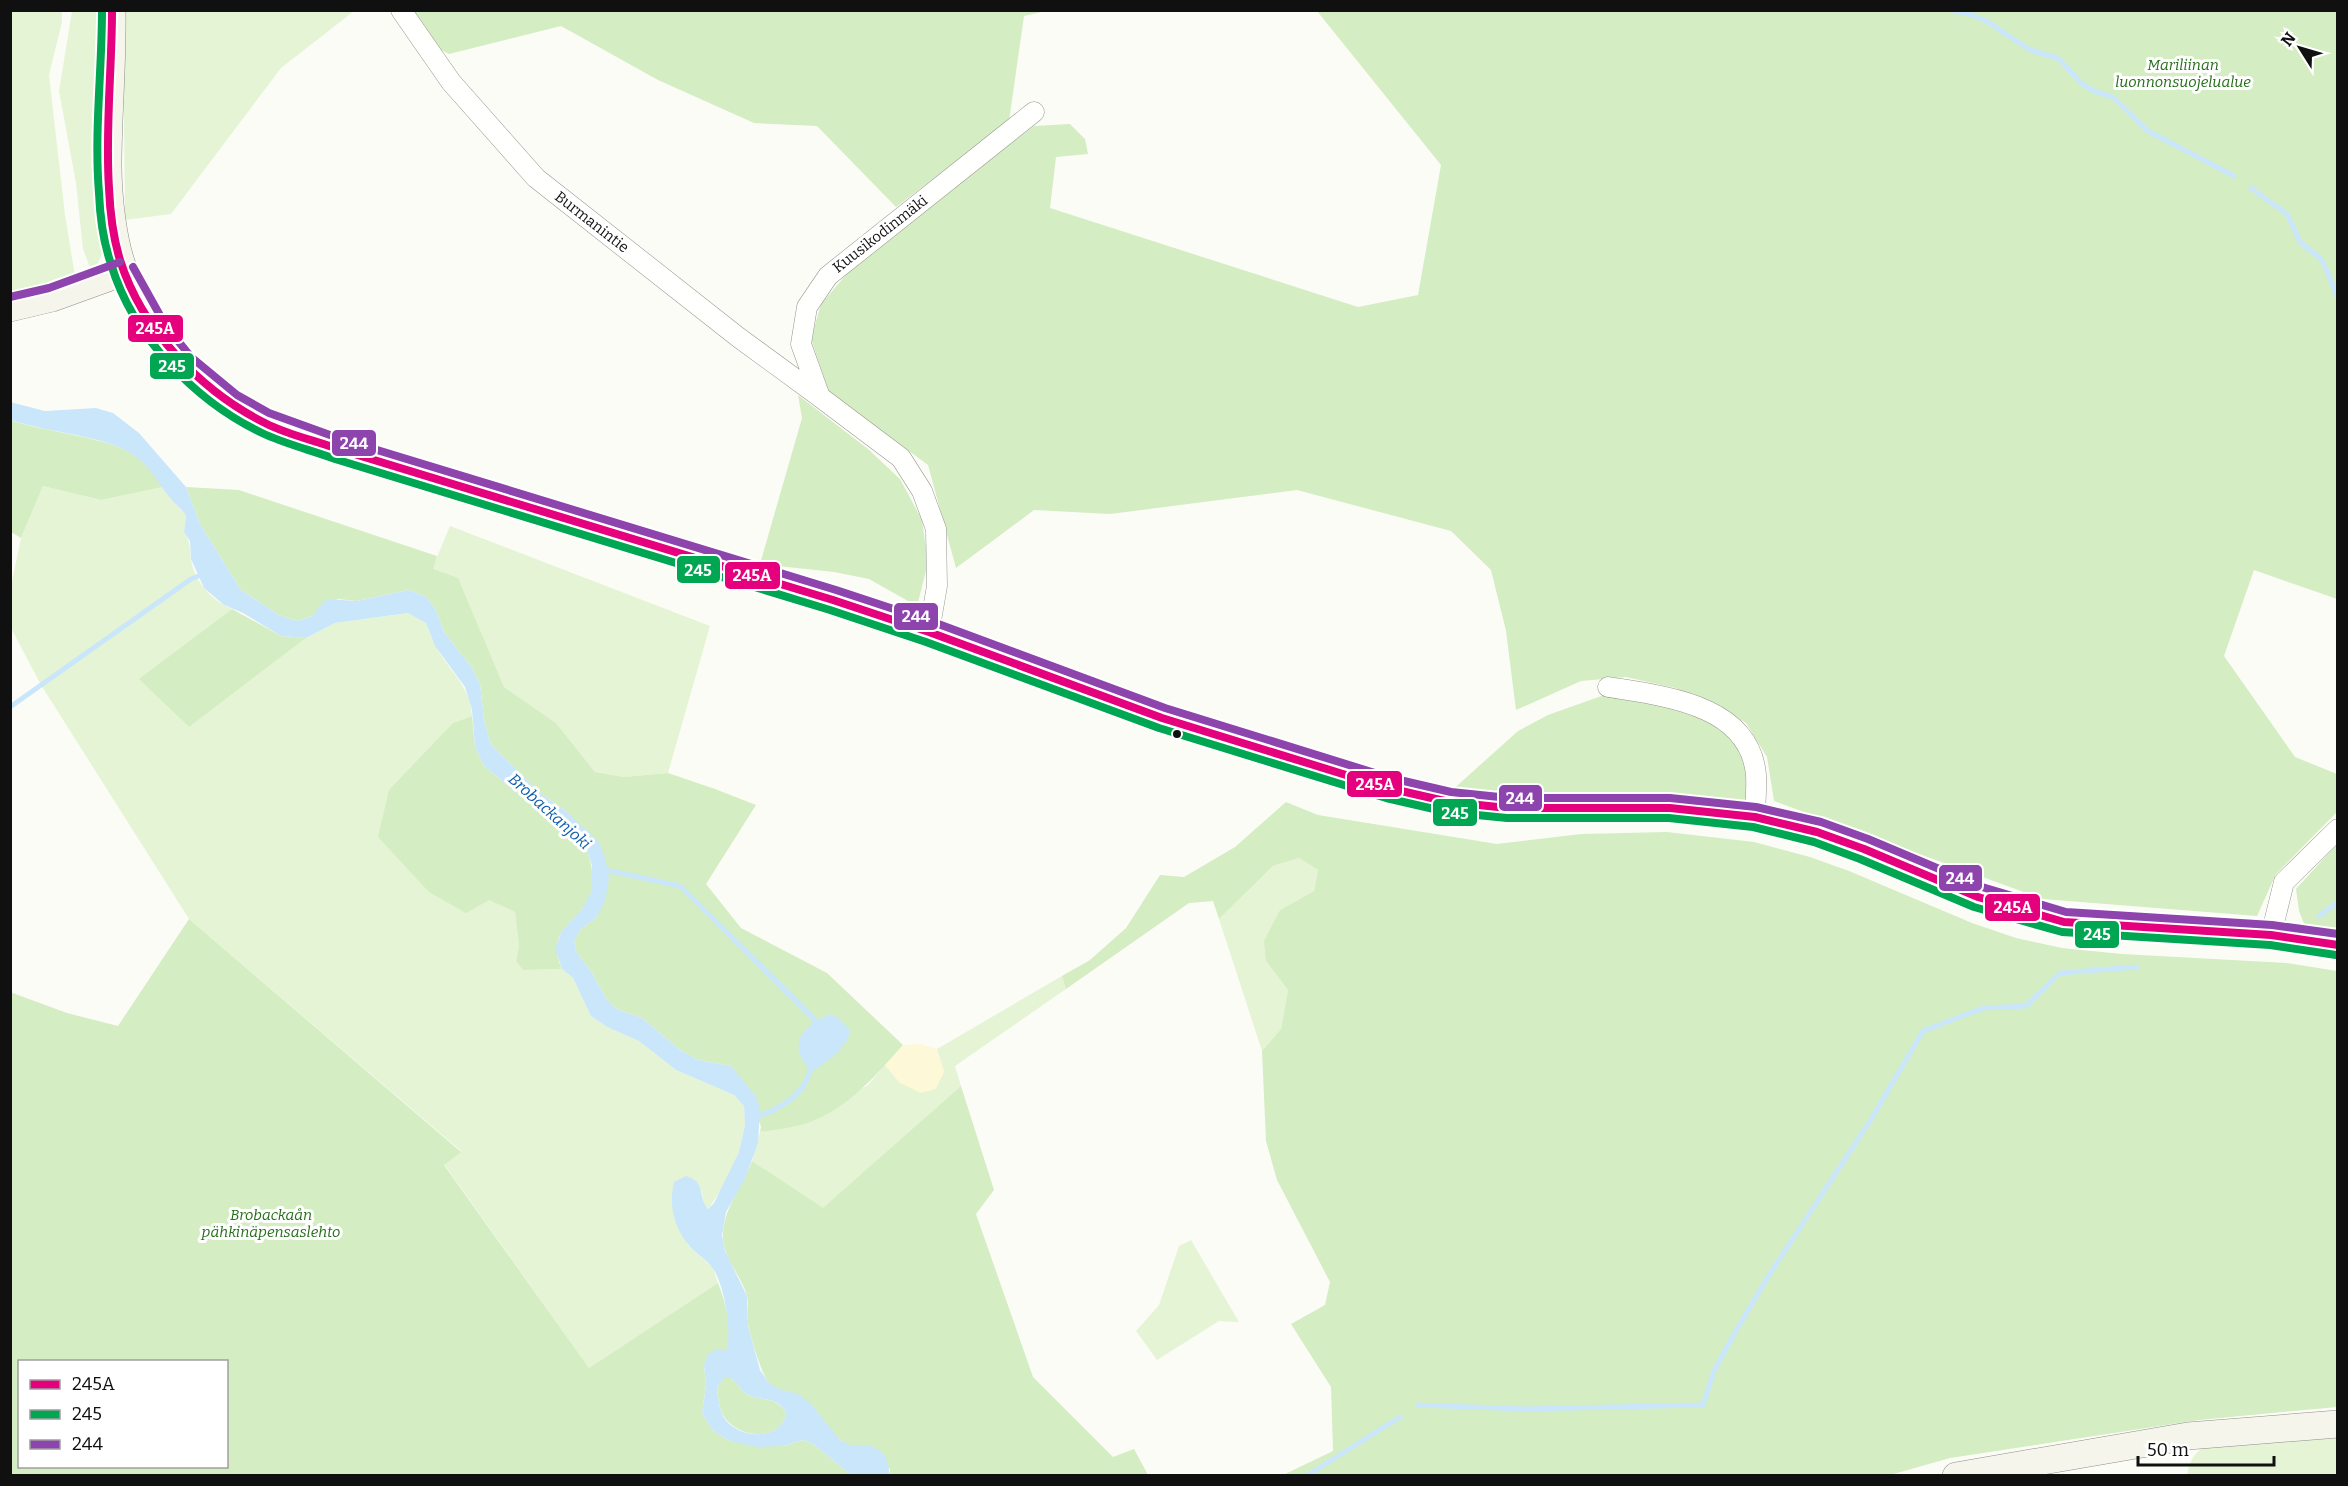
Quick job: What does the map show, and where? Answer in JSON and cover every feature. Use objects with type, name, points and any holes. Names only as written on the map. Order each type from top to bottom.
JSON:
[{"type":"street","points":[[112,10],[108,166],[114,229],[124,272],[153,325],[184,364],[231,404],[265,423],[348,452],[833,600],[928,632],[1173,722],[1388,788],[1449,802],[1508,808],[1670,808],[1755,817],[1826,836],[1864,849],[1978,897],[2064,922],[2271,935],[2337,945]]},
{"type":"street","name":"Burmanintie","points":[[401,10],[451,82],[536,178],[738,337],[820,397]]},
{"type":"street","name":"Kuusikodinmäki","points":[[820,397],[801,344],[807,307],[828,276],[1034,112]]},
{"type":"street","points":[[10,308],[52,298],[124,272]]},
{"type":"street","points":[[820,397],[901,458],[922,491],[936,530],[937,593],[928,632]]},
{"type":"street","points":[[1608,687],[1667,696],[1712,712],[1731,724],[1748,746],[1756,773],[1755,817]]},
{"type":"street","points":[[2271,935],[2284,882],[2337,830]]},
{"type":"street","points":[[1956,1476],[2188,1436],[2337,1424]]},
{"type":"green space","points":[[11,11],[62,11],[62,22],[49,75],[65,215],[75,276],[34,294],[11,296]]},
{"type":"green space","points":[[72,11],[100,11],[103,252],[97,265],[91,270],[83,249],[76,183],[59,91]]},
{"type":"green space","points":[[123,11],[354,11],[281,68],[171,214],[125,220]]},
{"type":"green space","points":[[391,11],[1046,11],[1024,16],[1009,121],[896,207],[817,126],[754,123],[658,80],[561,26],[449,54],[405,31]]},
{"type":"green space","name":"Mariliinan luonnonsuojelualue","points":[[1317,11],[2337,11],[2337,599],[2254,570],[2224,656],[2295,757],[2337,774],[2337,812],[2276,874],[2257,916],[2043,899],[1774,801],[1767,757],[1746,723],[1716,706],[1675,688],[1626,677],[1581,681],[1516,710],[1506,631],[1491,570],[1451,531],[1297,490],[1110,514],[1034,510],[956,568],[928,465],[829,392],[811,339],[821,304],[858,261],[1034,126],[1070,124],[1085,139],[1088,154],[1056,157],[1050,208],[1358,307],[1418,295],[1441,165]]},
{"type":"green space","points":[[798,395],[868,449],[900,479],[922,520],[928,563],[917,606],[869,579],[834,572],[760,564],[802,418]]},
{"type":"green space","points":[[10,420],[94,439],[125,449],[136,456],[154,474],[163,487],[101,500],[43,486],[21,538],[11,532]]},
{"type":"green space","points":[[43,486],[101,500],[163,487],[186,516],[184,532],[189,542],[196,575],[211,595],[232,609],[140,679],[189,727],[306,638],[335,623],[409,613],[426,623],[435,645],[463,687],[470,705],[472,716],[453,723],[489,900],[515,912],[519,946],[516,961],[523,970],[562,969],[573,978],[591,1016],[607,1027],[639,1041],[676,1070],[734,1095],[744,1106],[745,1125],[739,1152],[725,1184],[708,1209],[704,1204],[701,1188],[687,1244],[713,1268],[718,1283],[589,1368],[444,1164],[461,1151],[189,919],[41,685],[11,628],[11,586],[21,538]]},
{"type":"green space","points":[[186,487],[239,490],[437,556],[433,569],[458,578],[504,687],[556,723],[595,772],[624,777],[668,773],[756,805],[706,884],[741,928],[827,973],[903,1045],[869,1082],[843,1104],[813,1121],[760,1132],[761,1126],[731,1066],[698,1060],[680,1050],[642,1018],[617,1009],[607,1000],[576,951],[574,941],[581,929],[596,918],[609,878],[566,811],[540,793],[491,745],[484,720],[480,684],[472,668],[444,632],[435,608],[425,596],[408,590],[357,601],[338,599],[312,616],[297,621],[279,615],[241,590],[200,524]]},
{"type":"green space","points":[[450,526],[710,626],[668,773],[624,777],[595,772],[556,723],[504,687],[458,579],[432,569]]},
{"type":"green space","points":[[232,609],[281,636],[306,638],[189,727],[139,679]]},
{"type":"green space","points":[[1610,693],[1692,712],[1725,730],[1739,750],[1750,778],[1746,800],[1449,793],[1518,731],[1548,715]]},
{"type":"green space","points":[[472,716],[475,747],[484,766],[587,850],[593,881],[591,892],[580,912],[560,935],[557,956],[562,969],[523,970],[516,961],[519,946],[515,912],[489,900],[466,913],[429,892],[378,837],[389,790],[453,723]]},
{"type":"green space","points":[[1286,802],[1318,815],[1497,844],[1581,834],[1667,832],[1754,842],[1810,857],[1849,871],[1972,923],[2016,938],[2062,948],[2122,954],[2287,963],[2337,971],[2337,1407],[2199,1420],[1950,1458],[1890,1475],[1283,1475],[1333,1451],[1331,1387],[1291,1324],[1325,1305],[1330,1282],[1277,1180],[1266,1141],[1262,1051],[1281,1029],[1288,990],[1266,961],[1264,941],[1280,910],[1314,891],[1318,870],[1299,858],[1273,866],[1219,919],[1213,901],[1189,903],[1066,989],[1062,976],[1090,960],[1126,928],[1160,875],[1184,877],[1235,847]]},
{"type":"green space","points":[[2337,844],[2337,935],[2305,926],[2299,911],[2296,889]]},
{"type":"green space","points":[[1299,858],[1318,870],[1314,891],[1280,910],[1266,961],[1288,990],[1281,1029],[1262,1051],[1219,919],[1273,866]]},
{"type":"green space","name":"Brobackaån pähkinäpensaslehto","points":[[189,919],[461,1152],[444,1165],[589,1368],[718,1283],[726,1308],[729,1335],[726,1352],[704,1365],[706,1385],[702,1413],[713,1431],[730,1441],[783,1446],[803,1440],[813,1444],[851,1475],[11,1475],[10,992],[67,1013],[118,1026]]},
{"type":"green space","points":[[1062,976],[1066,989],[955,1066],[961,1086],[823,1209],[752,1161],[760,1132],[798,1126],[868,1085],[885,1065],[900,1083],[944,1072],[937,1049]]},
{"type":"green space","points":[[961,1086],[994,1190],[976,1214],[1033,1377],[1113,1457],[1134,1449],[1148,1475],[890,1475],[890,1470],[870,1445],[854,1446],[839,1439],[810,1404],[800,1397],[779,1390],[770,1384],[763,1373],[748,1324],[747,1296],[728,1257],[723,1241],[727,1213],[752,1161],[823,1208]]},
{"type":"green space","points":[[1191,1240],[1239,1322],[1219,1321],[1157,1360],[1136,1331],[1159,1305],[1179,1246]]},
{"type":"green space","points":[[724,1378],[731,1378],[748,1395],[777,1403],[786,1412],[783,1422],[777,1429],[758,1434],[748,1433],[729,1423],[722,1412],[717,1387]]},
{"type":"green space","points":[[2337,1432],[2337,1475],[2187,1476],[2193,1457],[2208,1444]]},
{"type":"sand","points":[[921,1044],[937,1049],[944,1072],[936,1089],[921,1093],[900,1083],[885,1065],[903,1045]]},
{"type":"water","name":"Brobackanjoki","points":[[10,402],[45,411],[96,408],[113,413],[139,433],[186,487],[200,524],[241,590],[279,615],[297,621],[312,616],[326,599],[357,601],[408,590],[425,596],[435,608],[444,632],[472,668],[480,684],[484,720],[491,745],[540,793],[566,811],[599,842],[609,878],[605,901],[596,918],[581,929],[574,941],[576,951],[607,1000],[617,1009],[642,1018],[680,1050],[698,1060],[731,1066],[756,1096],[760,1109],[758,1143],[745,1179],[726,1212],[722,1235],[725,1251],[747,1296],[748,1326],[760,1370],[769,1383],[779,1389],[798,1394],[811,1404],[840,1440],[852,1446],[870,1445],[880,1451],[886,1457],[890,1475],[851,1475],[813,1444],[803,1440],[783,1446],[757,1447],[730,1441],[713,1431],[702,1413],[706,1385],[704,1365],[708,1354],[717,1349],[726,1351],[728,1320],[716,1273],[687,1243],[675,1222],[672,1206],[674,1182],[686,1176],[693,1179],[699,1186],[708,1209],[714,1203],[739,1152],[745,1125],[744,1106],[734,1095],[676,1070],[639,1041],[607,1027],[591,1016],[573,978],[562,969],[555,949],[562,931],[582,909],[591,892],[592,866],[587,850],[484,766],[475,747],[472,710],[465,687],[435,646],[426,623],[408,613],[335,623],[306,638],[281,636],[243,613],[224,605],[204,588],[191,559],[190,541],[184,532],[186,516],[141,460],[124,449],[93,439],[11,420]],"holes":[[[724,1378],[731,1378],[746,1394],[773,1401],[782,1407],[786,1412],[783,1422],[777,1429],[768,1433],[747,1433],[729,1424],[722,1413],[717,1387]]]},
{"type":"water","points":[[830,1014],[837,1017],[850,1030],[849,1036],[836,1054],[811,1071],[799,1052],[801,1037],[812,1024]]},
{"type":"waterway","points":[[1951,10],[1988,22],[2030,50],[2058,58],[2081,83],[2094,91],[2113,97],[2148,131],[2234,176]]},
{"type":"waterway","points":[[2251,188],[2287,214],[2300,242],[2320,258],[2325,266],[2338,299]]},
{"type":"waterway","points":[[10,707],[191,579],[201,575]]},
{"type":"waterway","points":[[601,869],[680,886],[815,1020],[814,1028]]},
{"type":"waterway","points":[[2319,916],[2338,902]]},
{"type":"waterway","points":[[1418,1405],[1525,1409],[1703,1405],[1714,1371],[1734,1334],[1769,1275],[1870,1121],[1923,1031],[1983,1008],[2026,1006],[2060,973],[2137,967]]},
{"type":"waterway","points":[[754,1118],[792,1099],[805,1084],[811,1064]]},
{"type":"waterway","points":[[1306,1476],[1400,1417]]},
{"type":"transit line","name":"245","points":[[102,10],[97,147],[99,202],[106,247],[121,291],[134,317],[151,341],[191,385],[237,420],[271,437],[335,459],[830,610],[926,642],[1159,728],[1386,798],[1447,812],[1507,818],[1669,818],[1753,827],[1814,842],[1974,907],[2062,932],[2270,945],[2336,955]]},
{"type":"transit line","name":"245A","points":[[112,10],[108,144],[109,197],[115,242],[130,286],[159,334],[197,376],[241,410],[274,427],[338,449],[833,600],[929,632],[1162,718],[1388,788],[1449,802],[1508,808],[1670,808],[1755,817],[1817,832],[1864,849],[1978,897],[2064,922],[2271,935],[2338,945]]},
{"type":"transit line","name":"244","points":[[10,297],[49,288],[120,262]]},
{"type":"transit line","name":"244","points":[[133,267],[162,319],[191,357],[237,395],[269,413],[341,439],[836,590],[933,622],[1165,708],[1391,778],[1451,792],[1509,798],[1670,798],[1756,807],[1821,822],[1868,839],[1982,887],[2066,912],[2272,925],[2338,934]]}]
